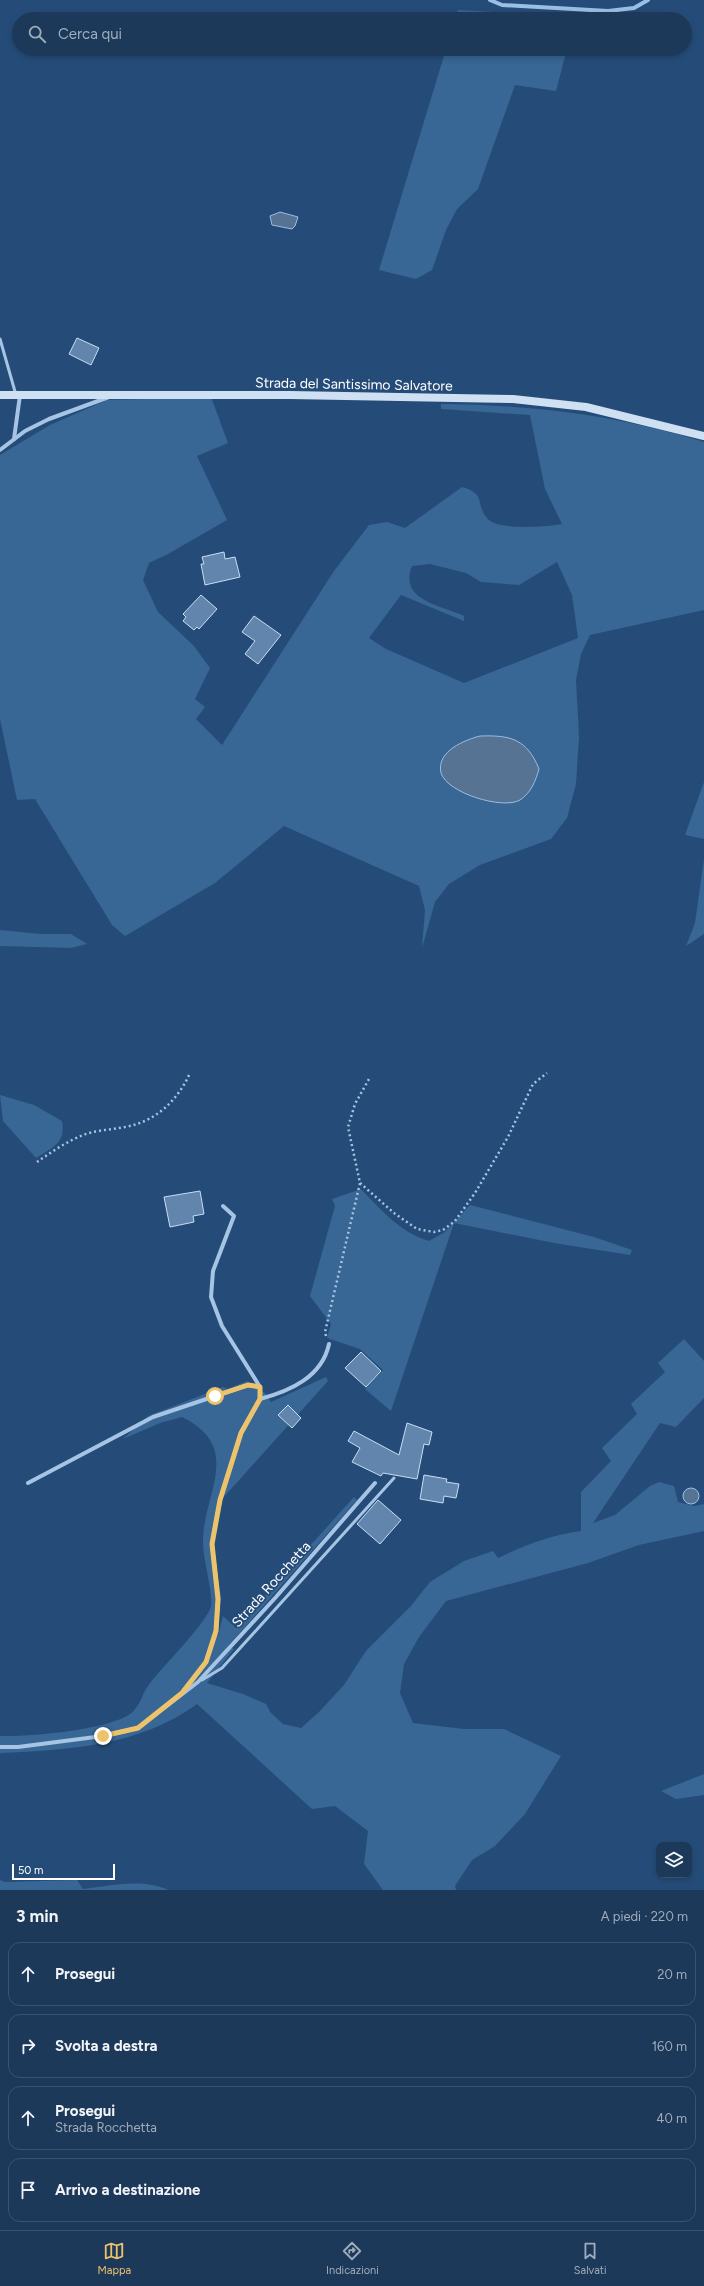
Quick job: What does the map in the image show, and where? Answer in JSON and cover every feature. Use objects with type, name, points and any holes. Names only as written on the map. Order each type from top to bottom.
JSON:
[{"type":"street","name":"Strada del Santissimo Salvatore","points":[[0,395],[111,397],[290,396],[513,399],[586,407],[704,436]]},
{"type":"street","points":[[14,439],[18,395]]},
{"type":"street","points":[[0,450],[14,439],[49,419],[111,397]]},
{"type":"street","points":[[182,1693],[206,1662],[216,1631],[218,1599],[212,1544],[220,1500],[241,1433],[260,1399],[260,1387],[222,1326],[211,1297],[213,1271],[234,1216],[223,1206]]},
{"type":"street","points":[[260,1399],[281,1394],[304,1382],[323,1361],[329,1344]]},
{"type":"street","points":[[28,1483],[154,1417],[248,1385],[260,1387]]},
{"type":"street","name":"Strada Rocchetta","points":[[0,1747],[18,1747],[103,1736],[138,1728],[198,1682],[276,1597],[375,1483]]},
{"type":"lane","points":[[0,340],[18,395]]},
{"type":"lane","points":[[198,1682],[222,1668],[394,1478]]},
{"type":"path","points":[[360,1183],[394,1213],[417,1229],[434,1232],[443,1230],[455,1221],[475,1193],[508,1137],[533,1084],[547,1073]]},
{"type":"path","points":[[37,1162],[56,1149],[88,1134],[137,1124],[154,1115],[170,1104],[182,1091],[189,1075]]},
{"type":"path","points":[[329,1344],[325,1332],[360,1183],[348,1127],[356,1104],[369,1079]]},
{"type":"shaded area","points":[[458,10],[497,12],[457,12]]},
{"type":"shaded area","points":[[444,56],[565,56],[556,91],[515,85],[478,189],[457,209],[446,230],[432,270],[416,279],[379,270]]},
{"type":"shaded area","points":[[280,212],[298,217],[295,226],[292,229],[272,225],[270,216]]},
{"type":"shaded area","points":[[211,397],[228,443],[197,456],[227,520],[168,554],[149,563],[143,580],[158,612],[194,646],[210,668],[195,699],[205,707],[196,719],[222,745],[334,571],[369,525],[387,522],[405,528],[462,487],[475,493],[480,501],[485,515],[494,523],[524,527],[562,524],[545,489],[530,415],[441,409],[441,404],[541,409],[574,413],[639,425],[704,442],[704,610],[590,635],[581,654],[576,680],[579,737],[576,784],[567,818],[551,839],[480,865],[449,884],[435,902],[422,948],[425,910],[419,886],[284,826],[215,883],[125,936],[112,925],[35,799],[17,800],[0,719],[0,455],[50,425],[107,400]],"holes":[[[557,562],[572,595],[578,638],[464,683],[386,649],[369,638],[401,595],[464,621],[464,616],[434,605],[416,594],[411,587],[409,578],[412,566],[430,564],[466,573],[481,582],[519,585]],[[480,736],[501,736],[517,740],[529,751],[539,769],[470,739]]]},
{"type":"shaded area","points":[[480,736],[509,738],[517,741],[529,751],[534,759],[539,769],[536,778],[530,790],[520,800],[512,803],[501,803],[476,798],[453,787],[445,780],[441,773],[443,758],[453,748],[467,740]]},
{"type":"shaded area","points":[[704,782],[704,839],[685,835]]},
{"type":"shaded area","points":[[704,859],[704,934],[686,946],[695,923]]},
{"type":"shaded area","points":[[0,930],[41,934],[71,934],[87,944],[71,948],[0,946]]},
{"type":"shaded area","points":[[0,1095],[34,1105],[62,1121],[62,1135],[57,1144],[36,1158],[3,1121]]},
{"type":"shaded area","points":[[361,1189],[400,1227],[429,1241],[445,1232],[470,1205],[594,1237],[632,1250],[630,1255],[554,1243],[454,1223],[391,1411],[365,1389],[383,1370],[360,1349],[327,1338],[331,1324],[310,1296],[335,1206],[332,1199]]},
{"type":"shaded area","points":[[684,1339],[704,1361],[704,1398],[676,1427],[660,1423],[593,1523],[615,1515],[650,1486],[659,1482],[674,1486],[678,1502],[694,1506],[704,1504],[704,1531],[639,1545],[588,1563],[446,1601],[419,1637],[404,1664],[400,1693],[413,1723],[464,1729],[504,1729],[561,1756],[525,1814],[495,1846],[472,1860],[455,1886],[456,1890],[383,1890],[364,1864],[368,1831],[335,1806],[312,1809],[197,1704],[175,1718],[152,1729],[128,1737],[77,1747],[0,1753],[0,1736],[48,1734],[87,1728],[119,1720],[130,1714],[138,1705],[154,1678],[193,1634],[208,1613],[211,1606],[211,1600],[203,1543],[204,1525],[216,1474],[216,1458],[212,1443],[201,1429],[182,1417],[160,1423],[123,1439],[148,1416],[223,1387],[228,1389],[247,1381],[265,1393],[271,1402],[326,1377],[328,1381],[222,1499],[213,1543],[221,1597],[220,1613],[214,1628],[218,1636],[223,1616],[236,1628],[354,1497],[357,1500],[228,1646],[234,1649],[207,1683],[243,1694],[266,1704],[271,1713],[283,1724],[301,1728],[319,1712],[344,1685],[366,1651],[410,1607],[430,1582],[464,1561],[493,1551],[498,1558],[538,1541],[581,1531],[581,1492],[611,1461],[602,1448],[637,1414],[631,1404],[665,1372],[658,1363]]},
{"type":"shaded area","points":[[691,1488],[698,1493],[699,1496],[694,1503],[691,1504],[684,1499],[683,1496],[688,1489]]},
{"type":"shaded area","points":[[704,1774],[704,1795],[676,1799],[661,1791]]},
{"type":"shaded area","points":[[0,1880],[5,1882],[77,1880],[83,1889],[126,1884],[148,1884],[168,1890],[0,1890]]},
{"type":"building","points":[[77,338],[99,348],[91,365],[69,354]]},
{"type":"building","points":[[224,552],[225,559],[235,557],[240,577],[205,585],[201,564],[204,564],[202,557]]},
{"type":"building","points":[[201,595],[217,609],[199,629],[197,627],[194,630],[183,621],[186,617],[183,614]]},
{"type":"building","points":[[254,616],[281,635],[258,664],[245,654],[255,641],[242,632]]},
{"type":"building","points":[[200,1191],[204,1214],[193,1216],[194,1222],[170,1227],[164,1197]]},
{"type":"building","points":[[361,1352],[381,1371],[366,1387],[345,1368]]},
{"type":"building","points":[[288,1405],[301,1418],[292,1428],[278,1415]]},
{"type":"building","points":[[407,1423],[432,1432],[429,1445],[424,1444],[417,1479],[383,1473],[381,1476],[352,1462],[360,1448],[348,1441],[354,1431],[399,1455]]},
{"type":"building","points":[[424,1475],[447,1479],[446,1482],[459,1484],[456,1498],[444,1496],[443,1503],[420,1499]]},
{"type":"building","points":[[378,1500],[401,1520],[380,1544],[357,1524]]},
{"type":"waterway","points":[[490,0],[502,5],[608,11],[634,8],[648,0]]},
{"type":"route","points":[[103,1736],[138,1728],[182,1693],[206,1662],[216,1631],[218,1599],[212,1544],[220,1500],[241,1433],[260,1399],[260,1387],[248,1385],[215,1396]]}]
